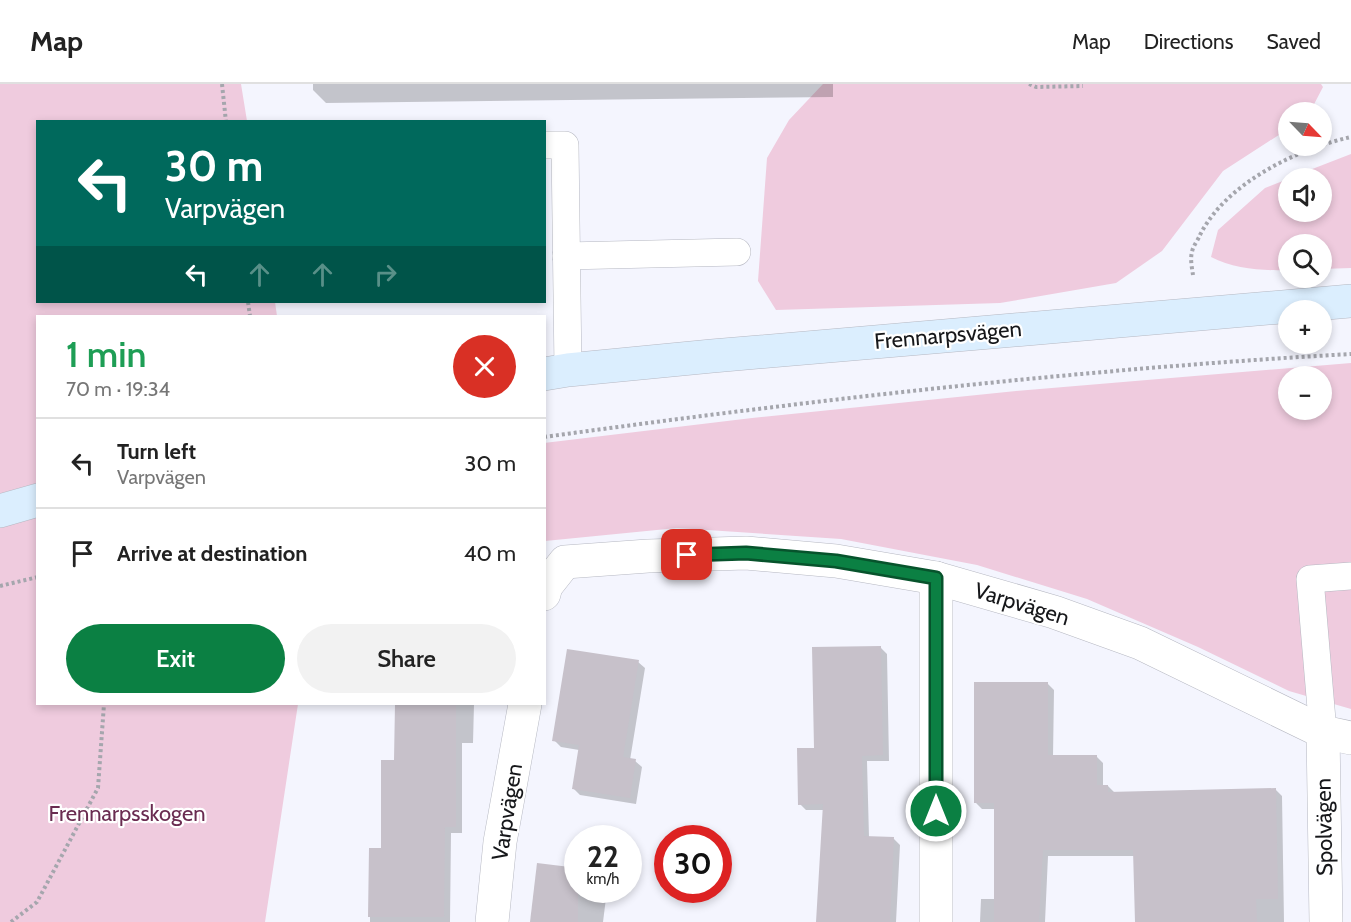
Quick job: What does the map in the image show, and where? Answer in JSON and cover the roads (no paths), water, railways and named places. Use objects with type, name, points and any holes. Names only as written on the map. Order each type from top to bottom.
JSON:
[{"type":"street","name":"Frennarpsvägen","points":[[556,372],[1351,301]]},
{"type":"street","points":[[0,512],[36,501]]},
{"type":"street","name":"Varpvägen","points":[[546,586],[565,562],[648,556],[746,553],[836,561],[936,578],[1053,612],[1140,643],[1337,735]]},
{"type":"street","points":[[936,578],[936,922]]},
{"type":"street","name":"Varpvägen","points":[[492,922],[500,842],[525,705]]},
{"type":"street","name":"Spolvägen","points":[[1326,922],[1337,735]]},
{"type":"lane","points":[[546,145],[565,145],[566,256],[556,372]]},
{"type":"lane","points":[[566,256],[737,252]]},
{"type":"lane","points":[[1337,735],[1310,579],[1351,576]]},
{"type":"park label","name":"Frennarpsskogen","points":[[127,813]]}]
